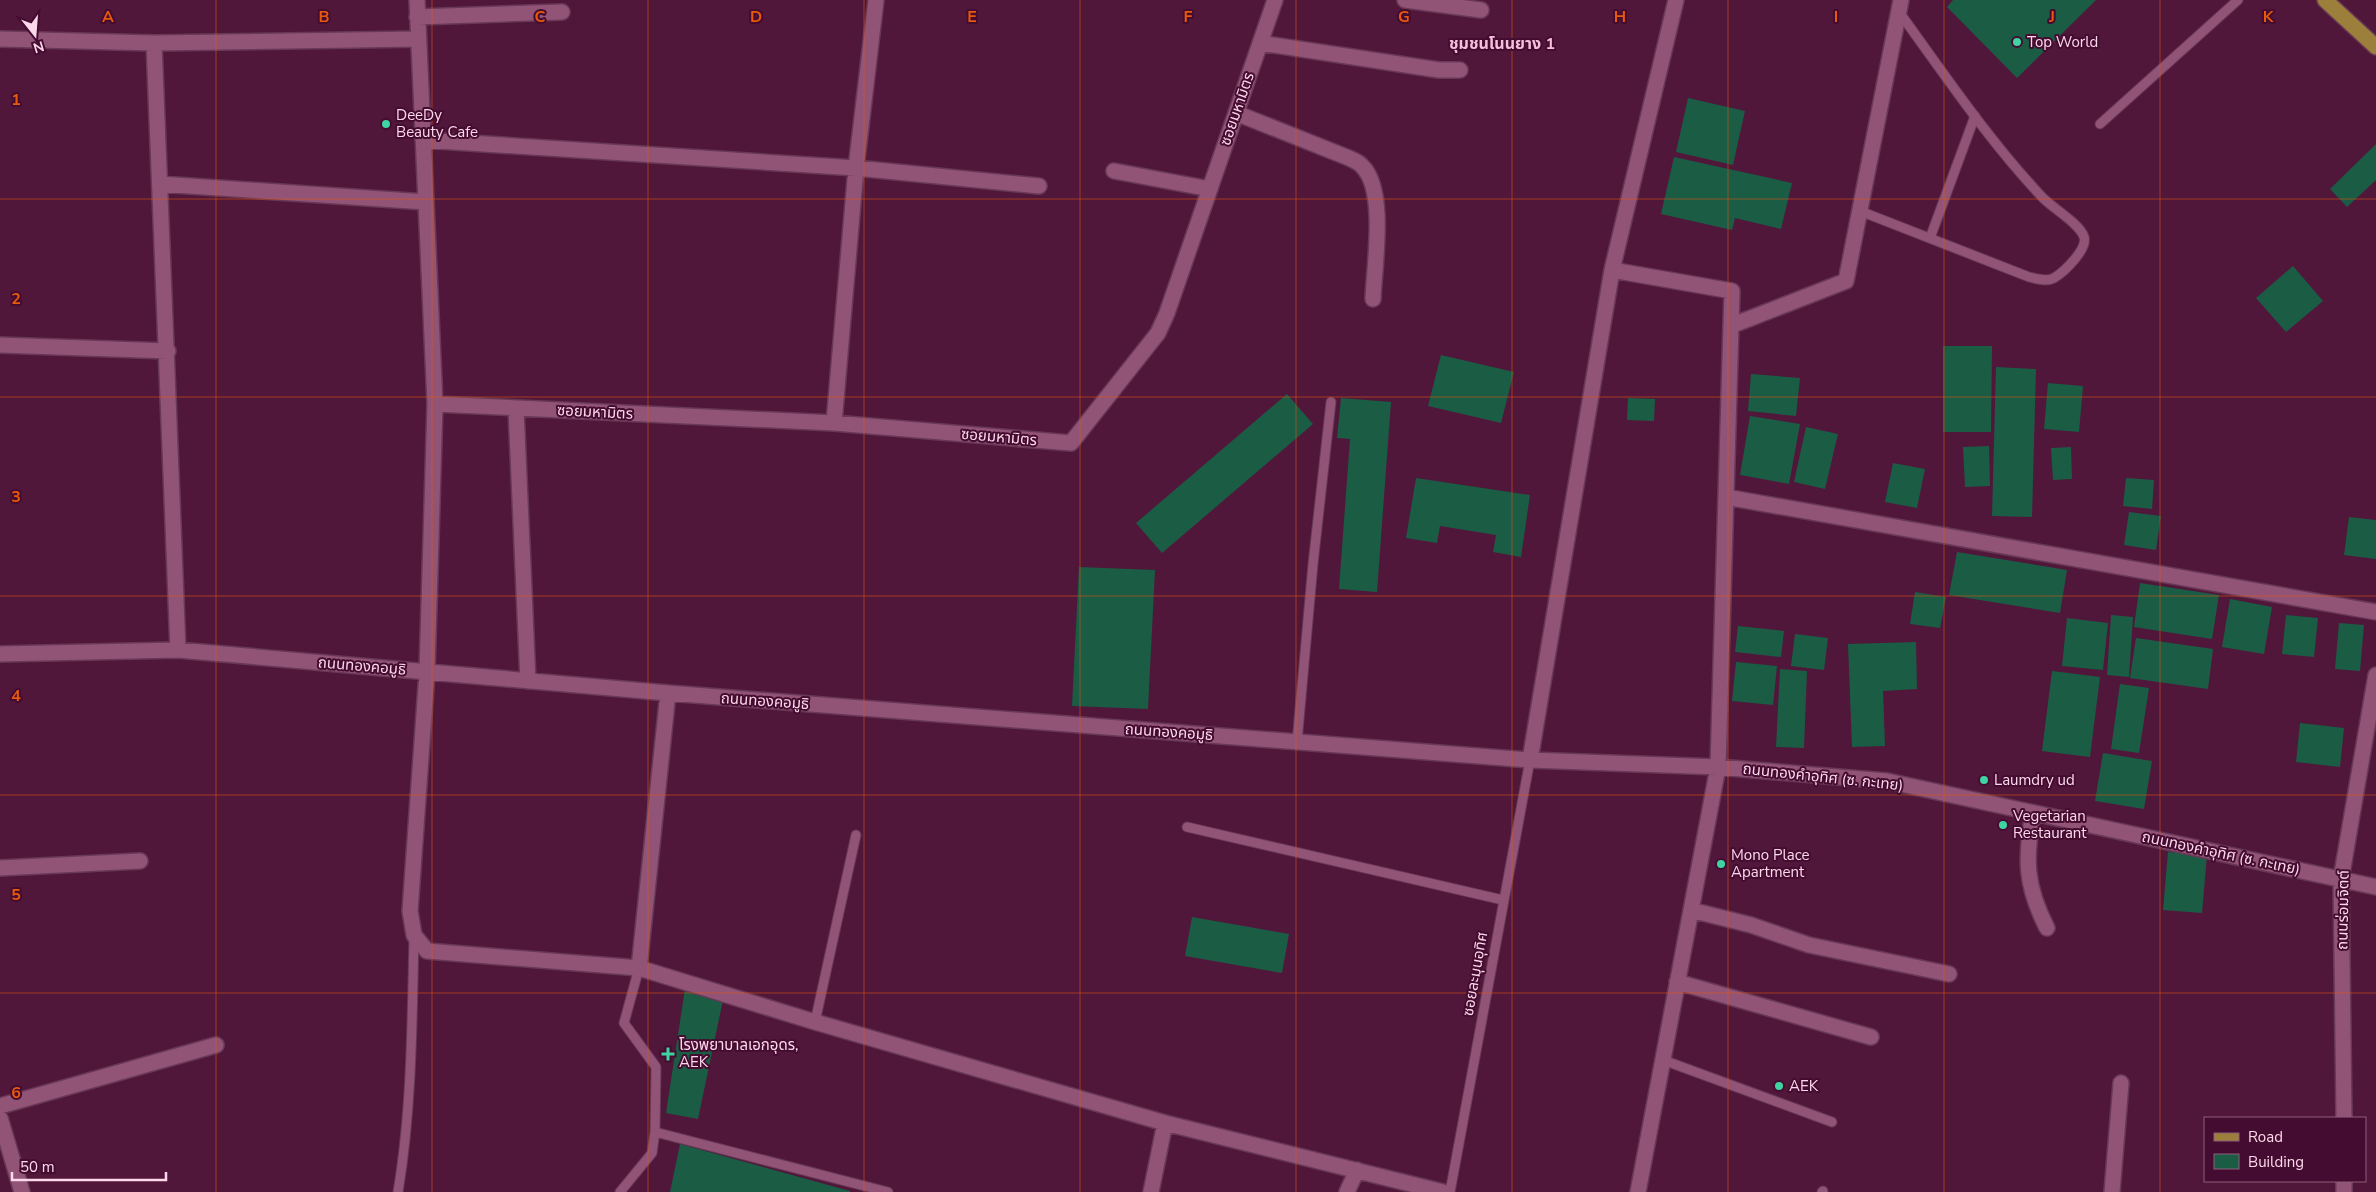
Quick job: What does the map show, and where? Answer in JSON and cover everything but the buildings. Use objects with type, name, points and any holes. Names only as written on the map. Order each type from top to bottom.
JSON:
[{"type":"main road","points":[[2325,0],[2376,47]]},
{"type":"street","points":[[417,0],[435,404],[427,672],[410,910],[414,935],[427,951],[639,968],[815,1022],[1165,1122],[1444,1192]]},
{"type":"street","points":[[834,423],[856,168],[876,0]]},
{"type":"street","name":"ซอยมหามิตร","points":[[435,404],[834,423],[1071,443],[1158,333],[1275,0]]},
{"type":"street","points":[[1405,0],[1481,10]]},
{"type":"street","points":[[1530,760],[1612,270],[1676,0]]},
{"type":"street","points":[[1733,325],[1846,281],[1900,6]]},
{"type":"street","points":[[417,17],[562,12]]},
{"type":"street","points":[[0,39],[154,43],[418,39]]},
{"type":"street","points":[[1260,42],[1439,70],[1460,70]]},
{"type":"street","points":[[154,43],[168,351],[178,650]]},
{"type":"street","points":[[1236,113],[1349,158],[1362,165],[1368,173],[1374,190],[1376,210],[1373,299]]},
{"type":"street","points":[[423,140],[856,168],[1039,186]]},
{"type":"street","points":[[1114,171],[1210,189]]},
{"type":"street","points":[[160,184],[426,202]]},
{"type":"street","points":[[1612,270],[1732,291],[1733,325],[1718,766],[1638,1192]]},
{"type":"street","points":[[0,345],[168,351]]},
{"type":"street","points":[[516,409],[528,681]]},
{"type":"street","points":[[1726,497],[2376,612]]},
{"type":"street","name":"ถนนทองคอมูธิ","points":[[0,654],[178,650],[668,693],[1530,760]]},
{"type":"street","name":"ถนนร่อมจิตต์","points":[[2344,1117],[2341,879],[2376,675]]},
{"type":"street","points":[[639,968],[668,693]]},
{"type":"street","name":"ถนนทองคำอุทิศ (ซ. กะเทย)","points":[[1530,760],[1718,766],[1887,781],[2376,887]]},
{"type":"street","points":[[2033,813],[2028,839],[2028,880],[2037,909],[2047,928]]},
{"type":"street","points":[[0,868],[140,861]]},
{"type":"street","points":[[1691,910],[1750,925],[1809,945],[1949,974]]},
{"type":"street","points":[[1677,982],[1871,1037]]},
{"type":"street","points":[[0,1106],[216,1045]]},
{"type":"street","points":[[2112,1192],[2121,1083]]},
{"type":"street","points":[[0,1118],[22,1192]]},
{"type":"street","points":[[1152,1192],[1165,1122]]},
{"type":"street","points":[[1347,1192],[1357,1170]]},
{"type":"lane","points":[[2100,124],[2238,0]]},
{"type":"lane","points":[[1860,210],[2028,277],[2042,280],[2054,279],[2083,251],[2084,235],[2051,206],[2017,170],[1975,116],[1900,6]]},
{"type":"lane","points":[[1930,238],[1975,116]]},
{"type":"lane","points":[[1297,742],[1313,564],[1331,402]]},
{"type":"lane","name":"ซอยละมุนอุทิศ","points":[[1450,1192],[1530,760]]},
{"type":"lane","points":[[1187,827],[1503,900]]},
{"type":"lane","points":[[815,1022],[856,835]]},
{"type":"lane","points":[[398,1192],[404,1158],[410,1082],[414,935]]},
{"type":"lane","points":[[620,1192],[652,1153],[655,1132],[656,1067],[624,1023],[639,968]]},
{"type":"lane","points":[[1663,1060],[1832,1122]]},
{"type":"lane","points":[[655,1132],[888,1192]]},
{"type":"place","name":"Top World","points":[[2017,42]]},
{"type":"place","name":"DeeDy Beauty Cafe","points":[[386,124]]},
{"type":"place","name":"Laumdry ud","points":[[1984,780]]},
{"type":"place","name":"Vegetarian Restaurant","points":[[2003,825]]},
{"type":"place","name":"Mono Place Apartment","points":[[1721,864]]},
{"type":"place","name":"โรงพยาบาลเอกอุดร, AEK","points":[[668,1054]]},
{"type":"place","name":"AEK","points":[[1779,1086]]},
{"type":"district","name":"ชุมชนโนนยาง 1","points":[[1502,43]]}]
